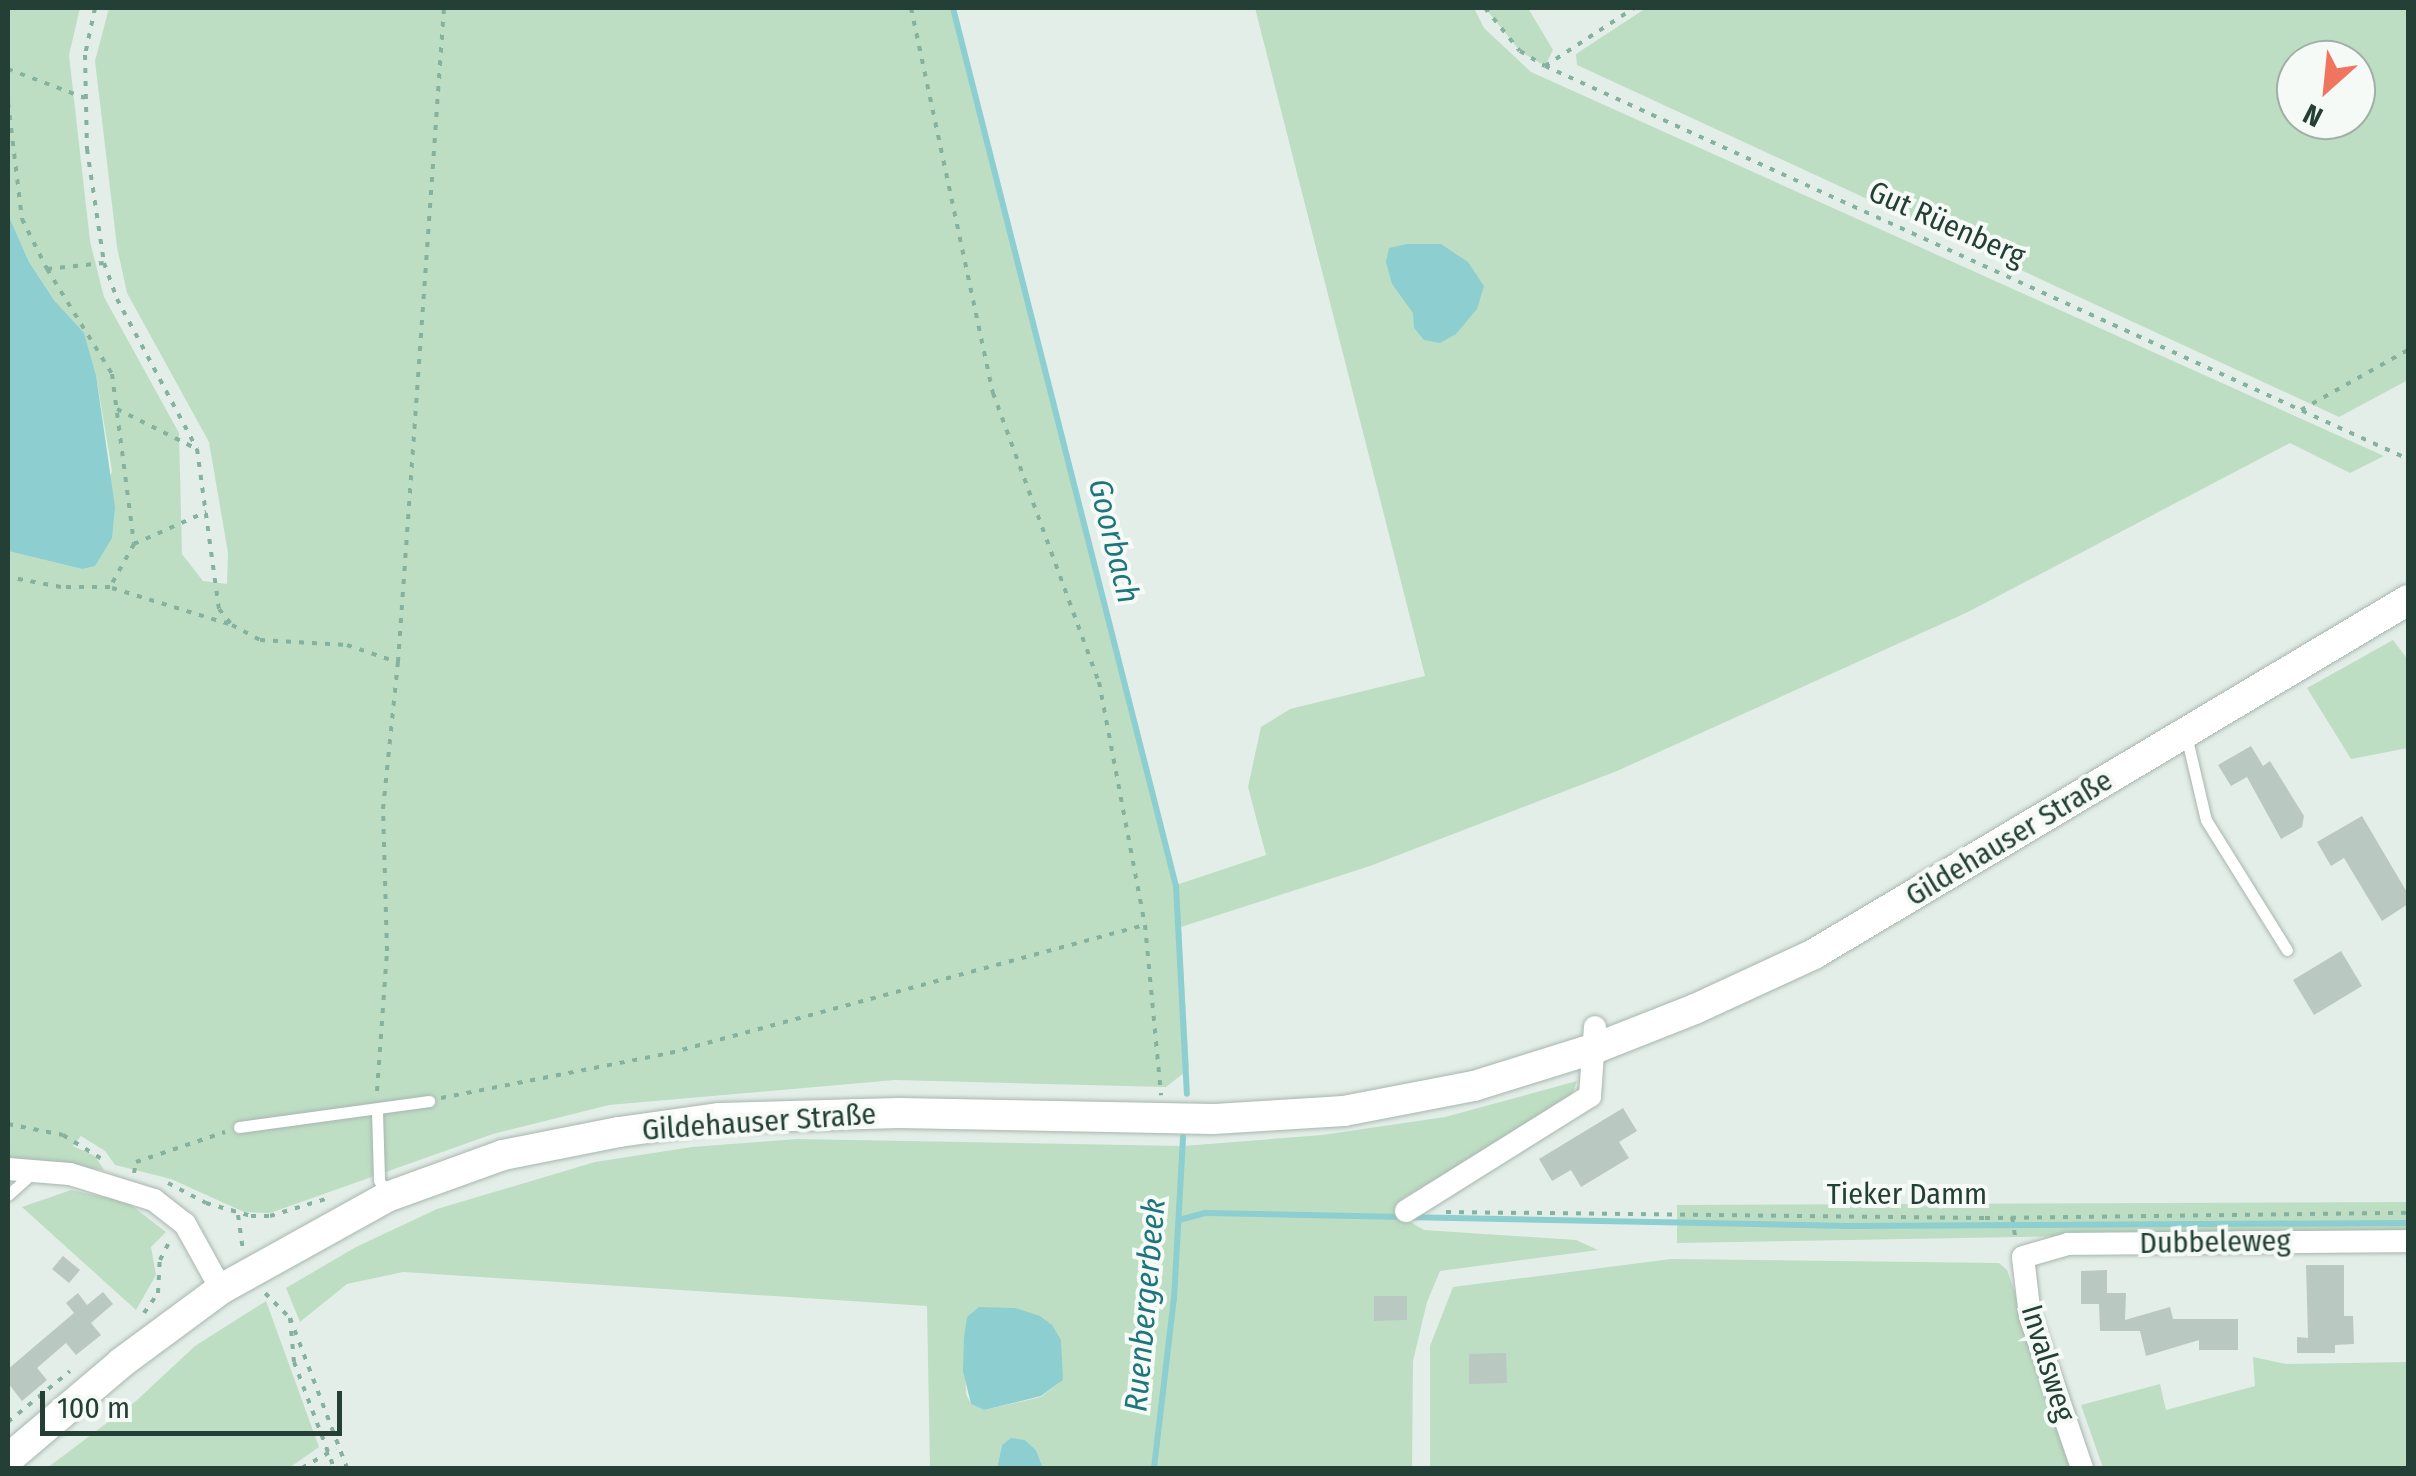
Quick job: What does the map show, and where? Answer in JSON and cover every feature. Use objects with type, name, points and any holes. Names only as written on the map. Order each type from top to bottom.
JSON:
[{"type":"main road","name":"Gildehauser Straße","points":[[8,1459],[121,1364],[251,1270],[387,1197],[503,1155],[619,1132],[720,1118],[899,1113],[1178,1119],[1344,1111],[1474,1086],[1595,1037],[1695,1009],[1814,954],[2408,600]]},
{"type":"street","points":[[1406,1211],[1590,1096],[1595,1037]]},
{"type":"street","points":[[8,1169],[70,1174],[154,1200],[185,1224],[221,1289]]},
{"type":"street","name":"Dubbeleweg","points":[[2019,1246],[2408,1241]]},
{"type":"street","name":"Invalsweg","points":[[2019,1246],[2030,1316],[2082,1468]]},
{"type":"lane","points":[[2186,733],[2206,820],[2287,950]]},
{"type":"lane","points":[[240,1127],[377,1111],[428,1100]]},
{"type":"lane","points":[[377,1111],[379,1180],[387,1197]]},
{"type":"lane","points":[[8,1195],[34,1172]]},
{"type":"path","points":[[95,8],[84,55],[86,149],[104,263],[116,299],[197,449],[218,609],[232,625]]},
{"type":"path","points":[[377,1111],[387,950],[382,809],[398,662],[444,8]]},
{"type":"path","points":[[911,8],[992,394],[1098,682],[1146,926],[1162,1098]]},
{"type":"path","name":"Gut Rüenberg","points":[[1485,8],[1520,50],[1545,66],[2408,459]]},
{"type":"path","points":[[1545,66],[1634,8]]},
{"type":"path","points":[[8,68],[85,98]]},
{"type":"path","points":[[8,102],[22,219],[47,269],[112,374],[134,544],[110,587]]},
{"type":"path","points":[[47,269],[104,263]]},
{"type":"path","points":[[2300,410],[2408,350]]},
{"type":"path","points":[[117,409],[197,449]]},
{"type":"path","points":[[134,544],[206,512]]},
{"type":"path","points":[[8,577],[61,587],[110,587],[232,625],[260,640],[346,645],[398,662]]},
{"type":"path","points":[[428,1100],[670,1053],[959,979],[1146,926]]},
{"type":"path","points":[[8,1124],[63,1135],[100,1153],[113,1170]]},
{"type":"path","points":[[134,1174],[136,1162],[240,1127]]},
{"type":"path","points":[[123,1172],[146,1178]]},
{"type":"path","points":[[160,1181],[238,1215],[270,1216],[342,1193]]},
{"type":"path","points":[[130,1324],[158,1293],[163,1248],[206,1204]]},
{"type":"path","name":"Tieker Damm","points":[[1406,1211],[2012,1217],[2408,1213]]},
{"type":"path","points":[[238,1215],[241,1243],[251,1270],[264,1293],[290,1318],[347,1468]]},
{"type":"path","points":[[2012,1217],[2019,1246]]},
{"type":"path","points":[[290,1318],[294,1362],[334,1468]]},
{"type":"path","points":[[8,1422],[72,1369]]},
{"type":"path","points":[[302,1468],[338,1448]]},
{"type":"green space","points":[[8,8],[80,8],[69,55],[90,241],[104,297],[179,433],[182,554],[203,581],[227,584],[228,553],[209,442],[127,293],[117,247],[95,61],[109,8],[953,8],[1176,885],[1266,855],[1248,787],[1261,727],[1290,709],[1425,676],[1255,8],[1474,8],[1484,28],[1531,72],[2384,456],[2350,473],[2290,443],[1968,612],[1617,771],[1370,866],[1181,927],[1189,1069],[1166,1087],[895,1080],[609,1105],[493,1134],[270,1213],[244,1212],[171,1179],[115,1165],[105,1151],[81,1136],[73,1146],[95,1156],[104,1170],[8,1158],[8,551],[82,569],[112,471],[96,375],[84,334],[54,300],[29,262],[8,214]]},
{"type":"green space","points":[[1485,8],[1528,8],[1553,50],[1545,66],[1520,51]]},
{"type":"green space","points":[[1646,8],[2408,8],[2408,380],[2339,417],[1577,65],[1576,54]]},
{"type":"green space","points":[[2393,640],[2408,660],[2408,748],[2351,759],[2307,688]]},
{"type":"green space","points":[[1577,1081],[1572,1095],[1553,1110],[1400,1200],[1403,1218],[1424,1230],[1576,1240],[1598,1250],[1440,1271],[1427,1302],[1413,1361],[1412,1468],[1043,1468],[1036,1450],[1025,1440],[1002,1445],[997,1468],[930,1468],[927,1306],[403,1272],[347,1284],[300,1322],[286,1288],[356,1247],[437,1209],[595,1162],[692,1147],[797,1139],[1183,1146],[1322,1135],[1445,1117]],"holes":[[[964,1337],[1063,1380],[1041,1397],[984,1410],[971,1404],[966,1394]]]},
{"type":"green space","points":[[71,1190],[127,1202],[166,1232],[151,1247],[156,1275],[136,1310],[22,1207]]},
{"type":"green space","points":[[2408,1202],[2408,1230],[1677,1243],[1677,1205]]},
{"type":"green space","points":[[1671,1259],[1999,1263],[2007,1270],[2077,1468],[1430,1468],[1430,1346],[1453,1287]]},
{"type":"green space","points":[[266,1301],[319,1447],[289,1468],[47,1468],[136,1401],[195,1346]]},
{"type":"green space","points":[[2253,1357],[2286,1364],[2408,1362],[2408,1468],[2103,1468],[2081,1405],[2160,1384],[2166,1410],[2255,1386]]},
{"type":"water","points":[[8,214],[29,262],[54,300],[84,333],[96,375],[115,507],[112,538],[95,566],[82,569],[8,551]]},
{"type":"water","points":[[1441,244],[1468,262],[1484,286],[1477,309],[1456,334],[1440,343],[1424,340],[1414,328],[1413,313],[1392,284],[1386,262],[1389,248]]},
{"type":"water","points":[[979,1307],[1015,1308],[1040,1316],[1052,1325],[1061,1340],[1063,1380],[1041,1396],[984,1410],[971,1404],[963,1371],[964,1337],[967,1317]]},
{"type":"water","points":[[1011,1438],[1025,1440],[1036,1450],[1043,1468],[997,1468],[1002,1445]]},
{"type":"building","points":[[2251,746],[2263,766],[2270,761],[2304,816],[2302,827],[2281,839],[2247,777],[2231,786],[2218,765]]},
{"type":"building","points":[[2362,816],[2408,894],[2408,904],[2382,921],[2344,858],[2331,866],[2317,842]]},
{"type":"building","points":[[2341,951],[2362,986],[2314,1015],[2293,980]]},
{"type":"building","points":[[1623,1108],[1637,1131],[1619,1142],[1629,1158],[1581,1187],[1571,1170],[1552,1181],[1539,1159]]},
{"type":"building","points":[[63,1256],[80,1270],[69,1283],[52,1269]]},
{"type":"building","points":[[2306,1265],[2344,1265],[2344,1316],[2353,1316],[2354,1344],[2335,1345],[2335,1353],[2297,1353],[2297,1337],[2308,1338]]},
{"type":"building","points":[[2107,1270],[2107,1293],[2126,1293],[2125,1320],[2170,1307],[2173,1319],[2238,1319],[2238,1350],[2199,1350],[2199,1340],[2146,1356],[2140,1331],[2100,1331],[2099,1304],[2081,1304],[2081,1271]]},
{"type":"building","points":[[103,1292],[113,1304],[91,1323],[101,1335],[76,1355],[66,1343],[37,1368],[47,1380],[22,1401],[8,1383],[8,1369],[74,1313],[66,1303],[78,1293],[87,1305]]},
{"type":"building","points":[[1374,1296],[1407,1296],[1407,1320],[1374,1321]]},
{"type":"building","points":[[1506,1353],[1507,1383],[1469,1384],[1469,1354]]},
{"type":"waterway","name":"Goorbach","points":[[953,8],[1176,886],[1187,1094]]},
{"type":"waterway","name":"Ruenbergerbeek","points":[[1154,1468],[1174,1299],[1183,1137]]},
{"type":"waterway","points":[[1179,1220],[1206,1213],[1848,1226],[2408,1223]]}]
